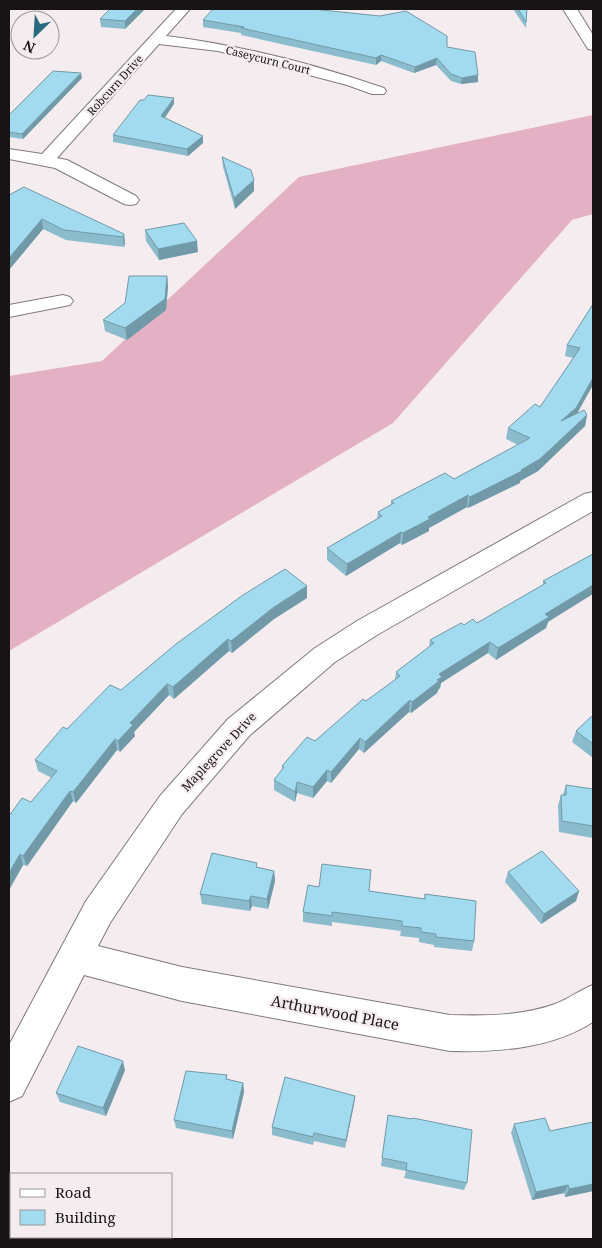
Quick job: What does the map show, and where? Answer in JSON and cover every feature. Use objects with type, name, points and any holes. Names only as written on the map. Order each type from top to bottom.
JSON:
[{"type":"street","name":"Robcurn Drive","points":[[46,160],[183,9]]},
{"type":"street","points":[[570,9],[593,46]]},
{"type":"street","name":"Caseycurn Court","points":[[157,39],[219,48],[352,82],[378,91]]},
{"type":"street","points":[[9,154],[61,164],[130,200]]},
{"type":"street","points":[[9,310],[63,301]]},
{"type":"street","name":"Maplegrove Drive","points":[[9,1083],[98,912],[170,805],[239,726],[325,656],[367,628],[497,555],[540,528],[593,500]]},
{"type":"street","name":"Arthurwood Place","points":[[75,956],[182,984],[450,1033],[485,1034],[519,1031],[576,1013],[593,1002]]},
{"type":"shaded area","points":[[593,115],[593,214],[572,220],[393,423],[9,651],[9,376],[102,361],[299,177]]},
{"type":"building","points":[[110,9],[137,9],[125,21],[100,19]]},
{"type":"building","points":[[213,9],[312,9],[380,16],[406,11],[447,36],[447,47],[475,52],[478,75],[462,78],[451,74],[437,58],[415,67],[381,55],[376,58],[241,28],[244,27],[203,20]]},
{"type":"building","points":[[518,9],[527,9],[526,22]]},
{"type":"building","points":[[53,71],[81,73],[22,134],[9,132],[9,115]]},
{"type":"building","points":[[148,95],[174,98],[161,116],[203,136],[187,149],[113,135],[140,100],[144,100]]},
{"type":"building","points":[[222,157],[251,170],[254,180],[234,198]]},
{"type":"building","points":[[24,187],[124,234],[123,237],[64,230],[42,219],[9,258],[9,195]]},
{"type":"building","points":[[184,223],[197,241],[158,249],[145,230]]},
{"type":"building","points":[[129,276],[167,276],[165,299],[125,328],[103,320],[125,303]]},
{"type":"building","points":[[593,304],[593,378],[576,408],[561,421],[584,410],[587,415],[540,459],[522,471],[470,497],[468,495],[428,517],[430,519],[403,533],[401,532],[347,564],[327,548],[382,516],[378,512],[394,503],[391,501],[445,473],[454,479],[530,438],[508,428],[535,404],[540,407],[580,348],[567,345]]},
{"type":"building","points":[[593,554],[593,585],[545,614],[549,617],[498,648],[490,642],[439,674],[442,677],[437,680],[439,681],[412,702],[410,700],[365,742],[360,738],[331,772],[327,770],[313,787],[297,782],[295,792],[274,780],[284,767],[282,766],[307,737],[315,741],[363,699],[366,701],[400,676],[396,672],[434,643],[430,640],[461,623],[464,625],[473,619],[477,623],[546,583],[543,581]]},
{"type":"building","points":[[285,569],[307,586],[274,607],[231,641],[228,639],[173,687],[167,684],[130,723],[133,725],[118,741],[115,739],[73,792],[70,791],[23,856],[20,854],[9,873],[9,816],[22,798],[31,802],[57,771],[35,760],[63,727],[67,729],[110,685],[121,690],[176,644],[243,595]]},
{"type":"building","points":[[593,715],[593,744],[576,731]]},
{"type":"building","points":[[566,785],[593,789],[593,826],[562,821],[561,795],[566,795]]},
{"type":"building","points":[[542,851],[579,891],[544,914],[508,872]]},
{"type":"building","points":[[212,853],[257,863],[256,867],[274,871],[267,899],[251,896],[249,901],[200,894]]},
{"type":"building","points":[[322,864],[371,870],[369,891],[425,899],[425,894],[476,901],[474,941],[436,937],[436,934],[421,932],[421,928],[402,926],[402,921],[332,912],[332,916],[303,912],[308,885],[319,887]]},
{"type":"building","points":[[78,1046],[123,1061],[103,1108],[56,1093]]},
{"type":"building","points":[[186,1071],[227,1075],[226,1079],[243,1083],[232,1131],[174,1120]]},
{"type":"building","points":[[285,1077],[355,1096],[346,1140],[314,1133],[313,1137],[272,1127]]},
{"type":"building","points":[[388,1115],[472,1130],[467,1183],[406,1170],[407,1163],[382,1158]]},
{"type":"building","points":[[545,1118],[550,1131],[593,1122],[593,1184],[569,1189],[568,1185],[536,1192],[514,1124]]}]
